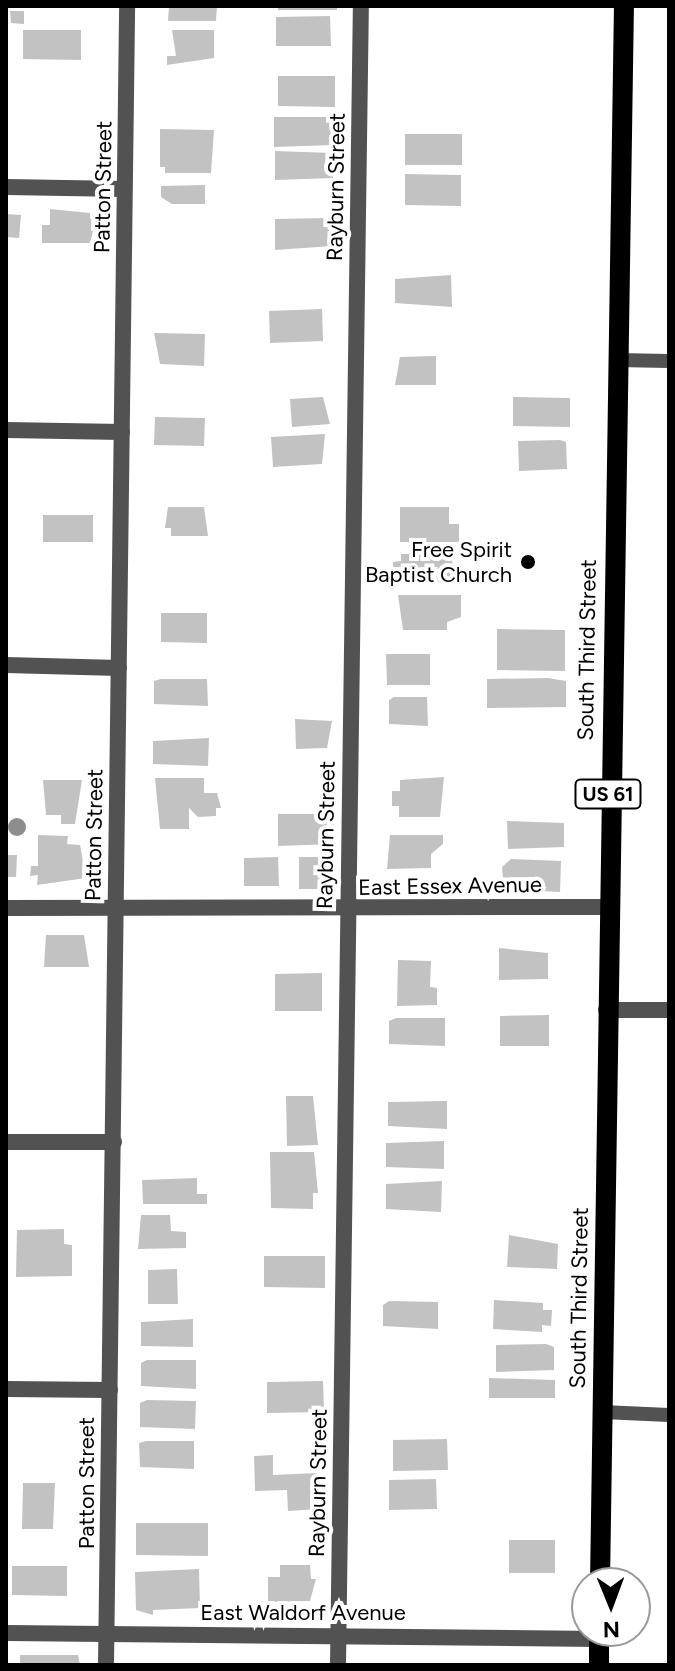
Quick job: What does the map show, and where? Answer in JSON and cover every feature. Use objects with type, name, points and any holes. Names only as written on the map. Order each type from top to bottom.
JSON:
[{"type":"main road","name":"South Third Street","points":[[600,1567],[606,907],[624,6]]},
{"type":"street","name":"Patton Street","points":[[106,1665],[127,6]]},
{"type":"street","name":"Rayburn Street","points":[[338,1665],[361,6]]},
{"type":"street","points":[[6,187],[124,189]]},
{"type":"street","points":[[6,430],[122,432]]},
{"type":"street","points":[[6,665],[119,668]]},
{"type":"street","name":"East Essex Avenue","points":[[6,908],[606,907]]},
{"type":"street","points":[[606,1010],[669,1010]]},
{"type":"street","points":[[6,1142],[114,1142]]},
{"type":"street","points":[[6,1389],[110,1390]]},
{"type":"street","name":"East Waldorf Avenue","points":[[6,1633],[571,1635]]},
{"type":"lane","points":[[617,360],[669,361]]},
{"type":"lane","points":[[602,1412],[669,1415]]},
{"type":"building","points":[[169,6],[217,6],[216,21],[168,21]]},
{"type":"building","points":[[278,6],[337,6],[337,10],[278,10]]},
{"type":"building","points":[[10,11],[24,11],[24,24],[11,23]]},
{"type":"building","points":[[330,16],[331,46],[276,46],[276,17]]},
{"type":"building","points":[[23,30],[81,30],[81,60],[23,59]]},
{"type":"building","points":[[172,30],[214,30],[214,58],[167,65],[167,56],[176,56]]},
{"type":"building","points":[[278,76],[335,76],[335,107],[278,106]]},
{"type":"building","points":[[274,117],[328,117],[334,120],[334,145],[274,147]]},
{"type":"building","points":[[160,129],[214,130],[211,173],[165,173],[165,167],[160,167]]},
{"type":"building","points":[[405,134],[462,134],[462,165],[405,165]]},
{"type":"building","points":[[275,151],[333,153],[333,178],[275,180]]},
{"type":"building","points":[[405,174],[461,175],[461,206],[405,205]]},
{"type":"building","points":[[205,185],[205,204],[172,204],[161,197],[161,186]]},
{"type":"building","points":[[50,209],[90,213],[90,219],[96,219],[90,243],[42,243],[42,225],[50,225]]},
{"type":"building","points":[[6,214],[21,215],[19,238],[6,237]]},
{"type":"building","points":[[327,218],[332,221],[332,246],[275,250],[275,219]]},
{"type":"building","points":[[451,275],[452,307],[395,303],[395,279]]},
{"type":"building","points":[[322,309],[323,341],[270,343],[269,311]]},
{"type":"building","points":[[154,333],[205,334],[204,366],[160,364]]},
{"type":"building","points":[[436,356],[436,385],[395,385],[400,357]]},
{"type":"building","points":[[323,397],[330,424],[292,427],[290,399]]},
{"type":"building","points":[[513,397],[570,398],[570,427],[513,426]]},
{"type":"building","points":[[155,417],[205,418],[204,446],[154,445]]},
{"type":"building","points":[[325,434],[322,464],[273,467],[271,437]]},
{"type":"building","points":[[518,441],[566,442],[567,469],[519,471]]},
{"type":"building","points":[[168,507],[204,507],[208,536],[171,536],[171,528],[165,528]]},
{"type":"building","points":[[400,507],[449,507],[449,524],[459,524],[459,542],[400,542]]},
{"type":"building","points":[[43,515],[93,515],[93,542],[43,542]]},
{"type":"building","points":[[401,554],[450,554],[455,573],[450,573],[450,582],[400,583],[401,574],[393,574],[393,562],[401,561]]},
{"type":"building","points":[[398,595],[461,595],[461,617],[447,622],[447,630],[403,630]]},
{"type":"building","points":[[161,613],[207,613],[207,643],[161,642]]},
{"type":"building","points":[[497,629],[565,630],[565,671],[497,670]]},
{"type":"building","points":[[386,654],[430,654],[430,685],[387,685]]},
{"type":"building","points":[[548,678],[566,681],[566,707],[487,708],[487,679]]},
{"type":"building","points":[[207,679],[208,706],[154,704],[154,681]]},
{"type":"building","points":[[394,697],[427,697],[428,726],[389,724],[389,700]]},
{"type":"building","points":[[295,719],[332,721],[327,748],[296,749]]},
{"type":"building","points":[[209,738],[208,766],[153,764],[153,741]]},
{"type":"building","points":[[444,777],[440,817],[399,817],[399,806],[392,806],[392,791],[400,791],[400,780]]},
{"type":"building","points":[[155,778],[204,778],[204,793],[217,793],[221,808],[216,808],[216,816],[198,817],[189,808],[189,829],[160,829]]},
{"type":"building","points":[[43,780],[82,780],[75,824],[61,824],[61,815],[46,815]]},
{"type":"building","points":[[278,814],[328,814],[334,818],[334,844],[278,846]]},
{"type":"building","points":[[507,821],[564,823],[564,847],[508,849]]},
{"type":"building","points":[[38,835],[68,836],[67,844],[80,845],[86,878],[37,885],[38,875],[30,876],[31,866],[38,866]]},
{"type":"building","points":[[390,835],[443,835],[443,844],[431,854],[431,868],[387,869]]},
{"type":"building","points":[[6,855],[17,855],[16,877],[6,877]]},
{"type":"building","points":[[278,857],[279,886],[244,886],[244,858]]},
{"type":"building","points":[[299,857],[327,857],[327,866],[333,866],[333,881],[327,881],[327,889],[299,889]]},
{"type":"building","points":[[511,859],[561,861],[560,892],[504,889],[502,867]]},
{"type":"building","points":[[46,935],[84,935],[89,967],[44,967]]},
{"type":"building","points":[[499,948],[548,953],[548,979],[499,980]]},
{"type":"building","points":[[398,960],[431,961],[430,987],[437,988],[437,1005],[397,1006]]},
{"type":"building","points":[[322,973],[322,1011],[275,1011],[275,974]]},
{"type":"building","points":[[549,1015],[549,1046],[500,1046],[500,1016]]},
{"type":"building","points":[[396,1018],[445,1018],[445,1046],[389,1044],[389,1021]]},
{"type":"building","points":[[286,1096],[313,1096],[318,1145],[287,1146]]},
{"type":"building","points":[[447,1101],[447,1129],[388,1126],[388,1102]]},
{"type":"building","points":[[444,1141],[444,1169],[386,1167],[386,1143]]},
{"type":"building","points":[[270,1152],[314,1152],[318,1193],[313,1193],[313,1209],[271,1208]]},
{"type":"building","points":[[197,1178],[197,1194],[207,1194],[207,1204],[143,1204],[142,1180]]},
{"type":"building","points":[[442,1181],[441,1212],[386,1209],[386,1184]]},
{"type":"building","points":[[141,1215],[170,1215],[171,1231],[186,1232],[186,1248],[138,1249]]},
{"type":"building","points":[[64,1229],[64,1244],[72,1245],[72,1276],[16,1277],[17,1230]]},
{"type":"building","points":[[509,1235],[558,1244],[557,1269],[507,1267]]},
{"type":"building","points":[[264,1256],[325,1256],[325,1288],[264,1287]]},
{"type":"building","points":[[177,1269],[178,1304],[148,1304],[148,1270]]},
{"type":"building","points":[[494,1300],[543,1303],[543,1310],[552,1310],[551,1326],[542,1325],[542,1332],[493,1329]]},
{"type":"building","points":[[389,1301],[438,1302],[438,1329],[383,1326],[383,1305]]},
{"type":"building","points":[[193,1319],[193,1347],[141,1346],[141,1322]]},
{"type":"building","points":[[546,1344],[554,1347],[554,1370],[496,1372],[496,1345]]},
{"type":"building","points":[[147,1360],[196,1360],[196,1389],[141,1386],[141,1363]]},
{"type":"building","points":[[489,1378],[555,1380],[555,1398],[489,1398]]},
{"type":"building","points":[[323,1381],[324,1412],[267,1413],[267,1382]]},
{"type":"building","points":[[147,1400],[196,1401],[195,1429],[140,1427],[140,1403]]},
{"type":"building","points":[[447,1439],[448,1470],[393,1471],[393,1440]]},
{"type":"building","points":[[194,1441],[194,1469],[140,1467],[139,1443]]},
{"type":"building","points":[[273,1455],[273,1475],[317,1473],[319,1509],[288,1511],[287,1490],[255,1491],[254,1456]]},
{"type":"building","points":[[436,1479],[437,1509],[389,1510],[389,1480]]},
{"type":"building","points":[[23,1483],[55,1483],[53,1529],[22,1529]]},
{"type":"building","points":[[136,1523],[208,1523],[208,1556],[136,1555]]},
{"type":"building","points":[[509,1540],[555,1540],[555,1573],[509,1573]]},
{"type":"building","points":[[280,1565],[310,1565],[311,1579],[316,1579],[310,1601],[268,1602],[268,1577],[280,1577]]},
{"type":"building","points":[[12,1566],[67,1566],[67,1596],[12,1595]]},
{"type":"building","points":[[199,1569],[200,1608],[153,1610],[153,1615],[136,1610],[135,1572]]},
{"type":"building","points":[[20,1655],[78,1655],[80,1665],[20,1665]]},
{"type":"place","name":"Free Spirit Baptist Church","points":[[528,562]]}]
